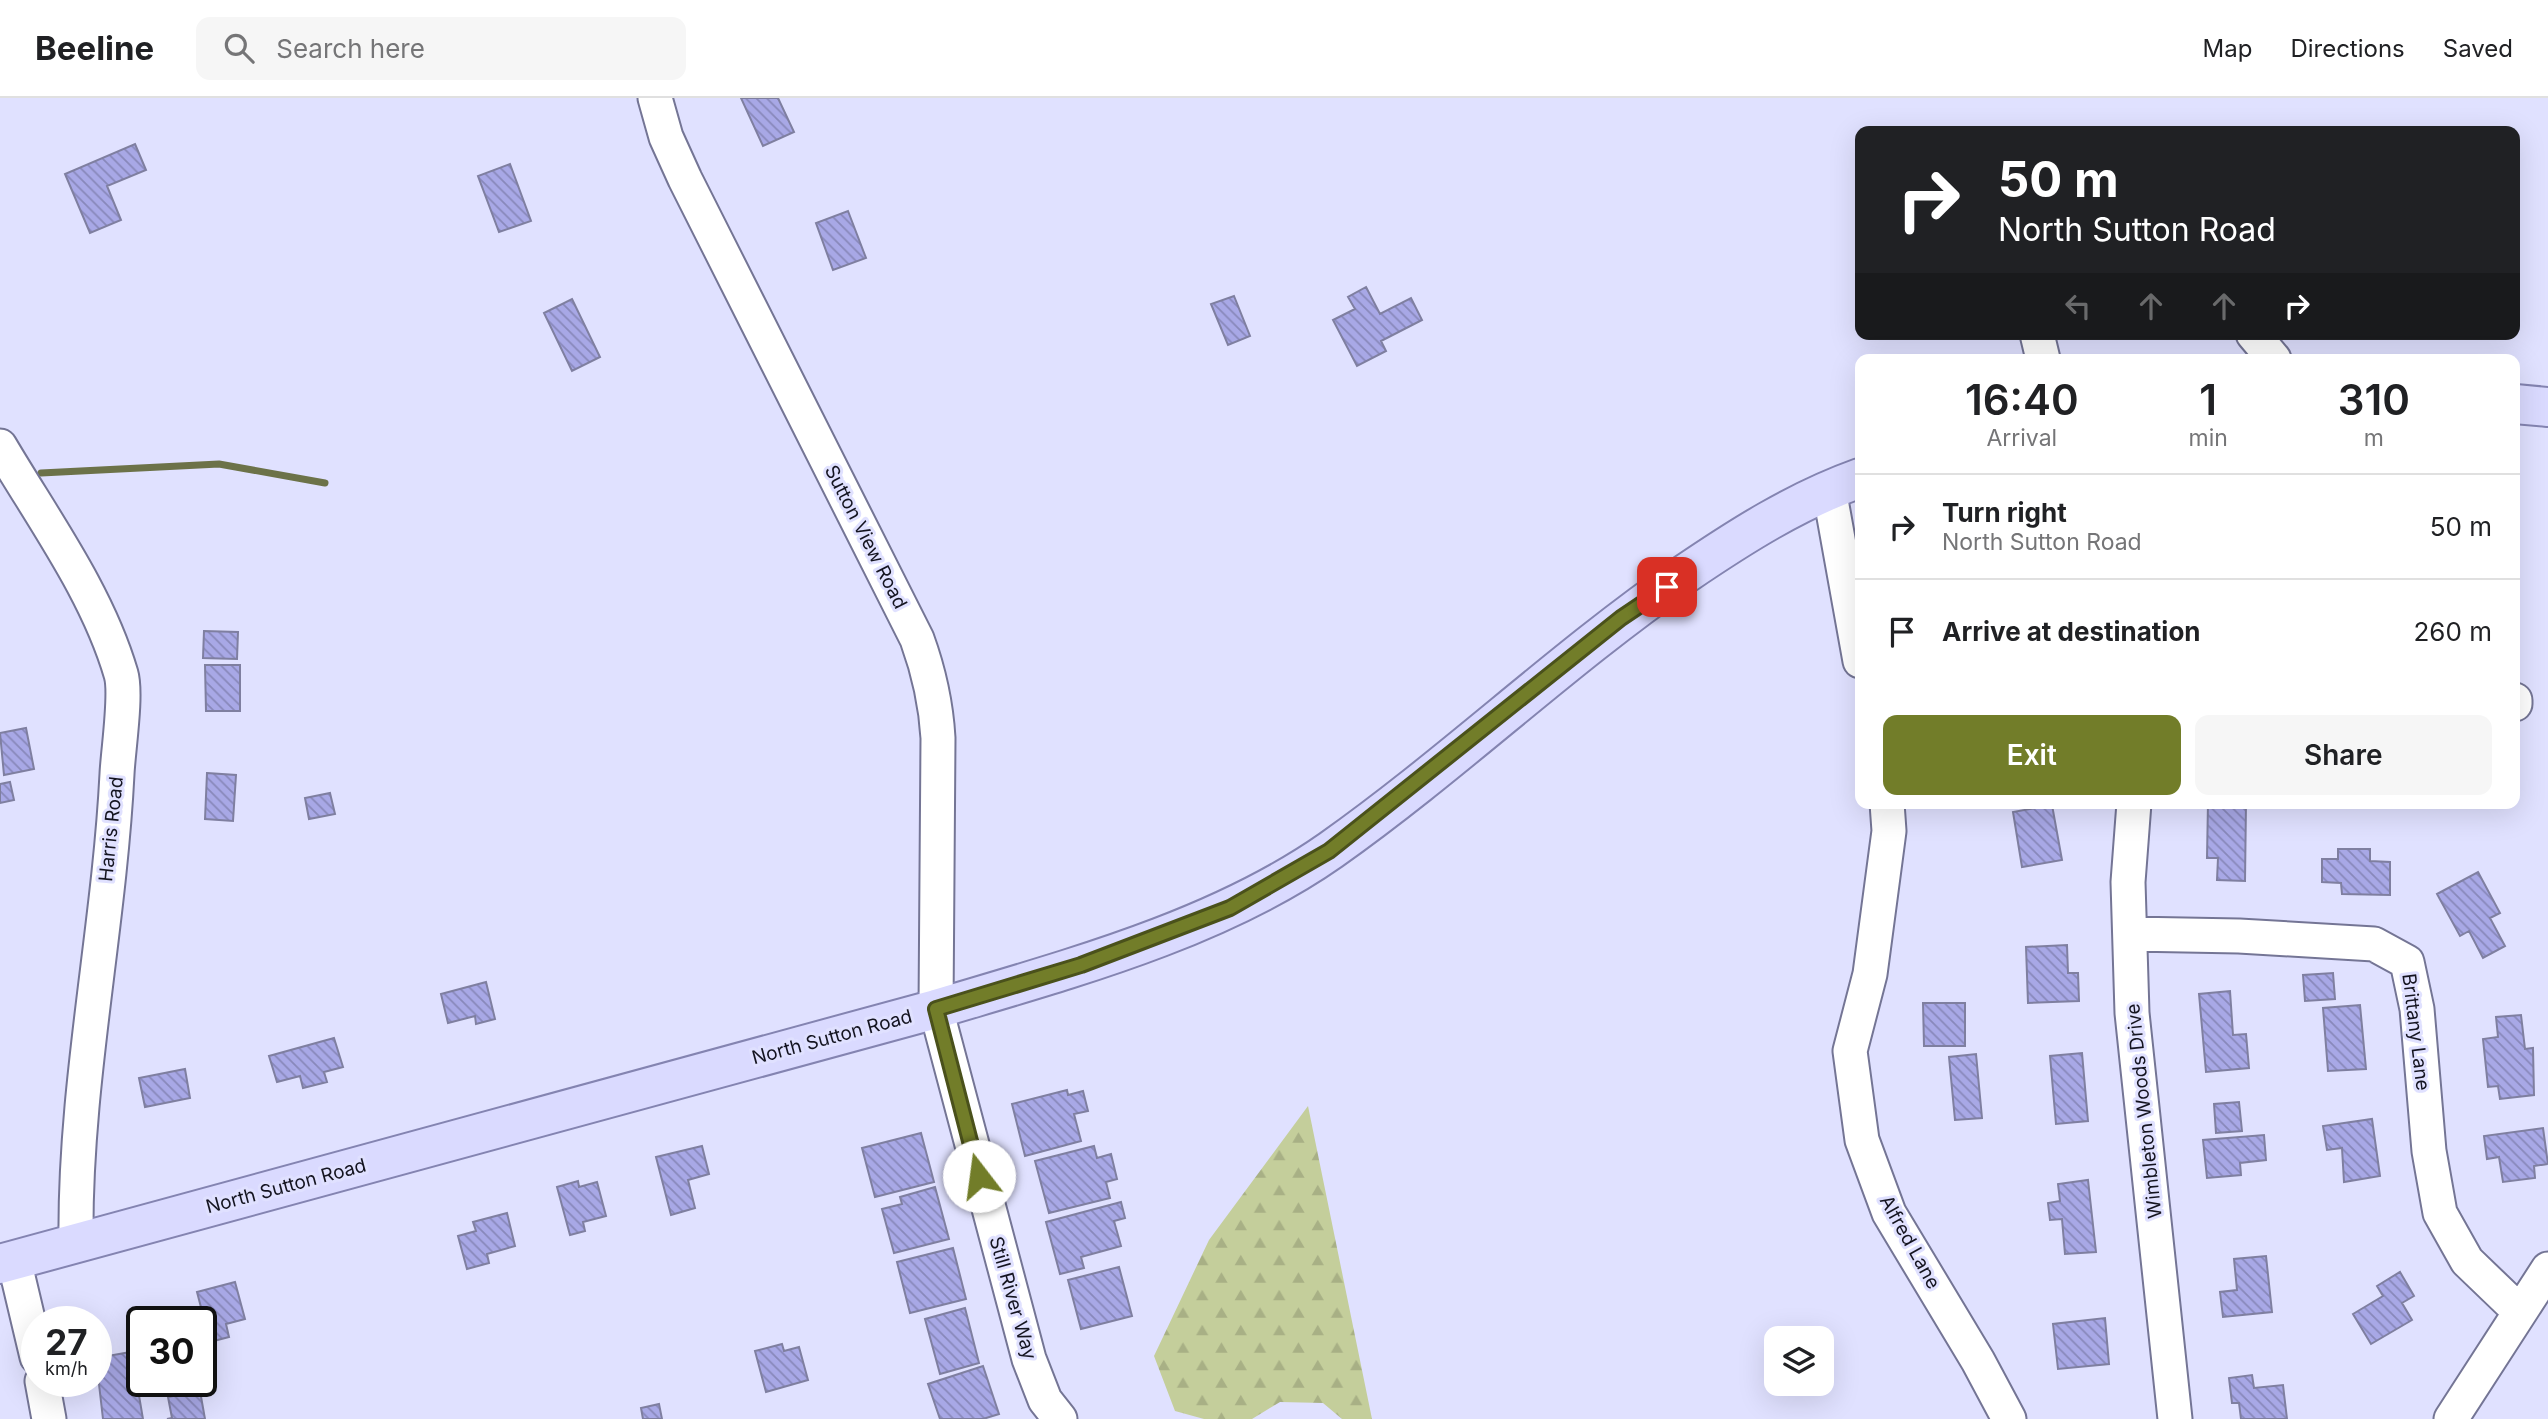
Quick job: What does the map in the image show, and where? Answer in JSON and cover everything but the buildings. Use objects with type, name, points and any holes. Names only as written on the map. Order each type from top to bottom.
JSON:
[{"type":"main road","points":[[2520,404],[2548,407]]},
{"type":"main road","name":"North Sutton Road","points":[[7,1262],[936,1009],[1081,965],[1230,908],[1329,851],[1621,618],[1759,524],[1844,484]]},
{"type":"street","name":"Sutton View Road","points":[[654,98],[666,137],[685,179],[917,639],[929,672],[936,702],[938,738],[936,1009]]},
{"type":"street","points":[[2258,340],[2270,354]]},
{"type":"street","name":"Harris Road","points":[[0,446],[97,609],[122,677],[115,812],[86,1042],[75,1182],[76,1243]]},
{"type":"street","points":[[1844,484],[1855,606]]},
{"type":"street","name":"Alfred Lane","points":[[1887,809],[1889,831],[1870,974],[1850,1051],[1862,1140],[1889,1213],[1978,1361],[2009,1419]]},
{"type":"street","name":"Wimbleton Woods Drive","points":[[2134,809],[2128,882],[2132,1013],[2175,1419]]},
{"type":"street","name":"Brittany Lane","points":[[2130,934],[2239,936],[2374,944],[2407,962],[2417,1009],[2428,1151],[2440,1213],[2467,1261],[2519,1311]]},
{"type":"street","name":"Still River Way","points":[[936,1009],[1029,1359],[1045,1400],[1060,1419]]},
{"type":"street","points":[[7,1262],[21,1306]]},
{"type":"street","points":[[2451,1419],[2548,1269]]},
{"type":"street","points":[[46,1397],[49,1419]]},
{"type":"green space","points":[[1308,1106],[1372,1419],[1342,1419],[1323,1403],[1280,1402],[1252,1419],[1204,1419],[1175,1411],[1154,1356],[1209,1240]]},
{"type":"waterway","points":[[41,473],[219,464],[325,483]]},
{"type":"route","points":[[979,1176],[936,1009],[1081,965],[1230,908],[1329,851],[1425,778],[1621,618],[1667,587]]}]
